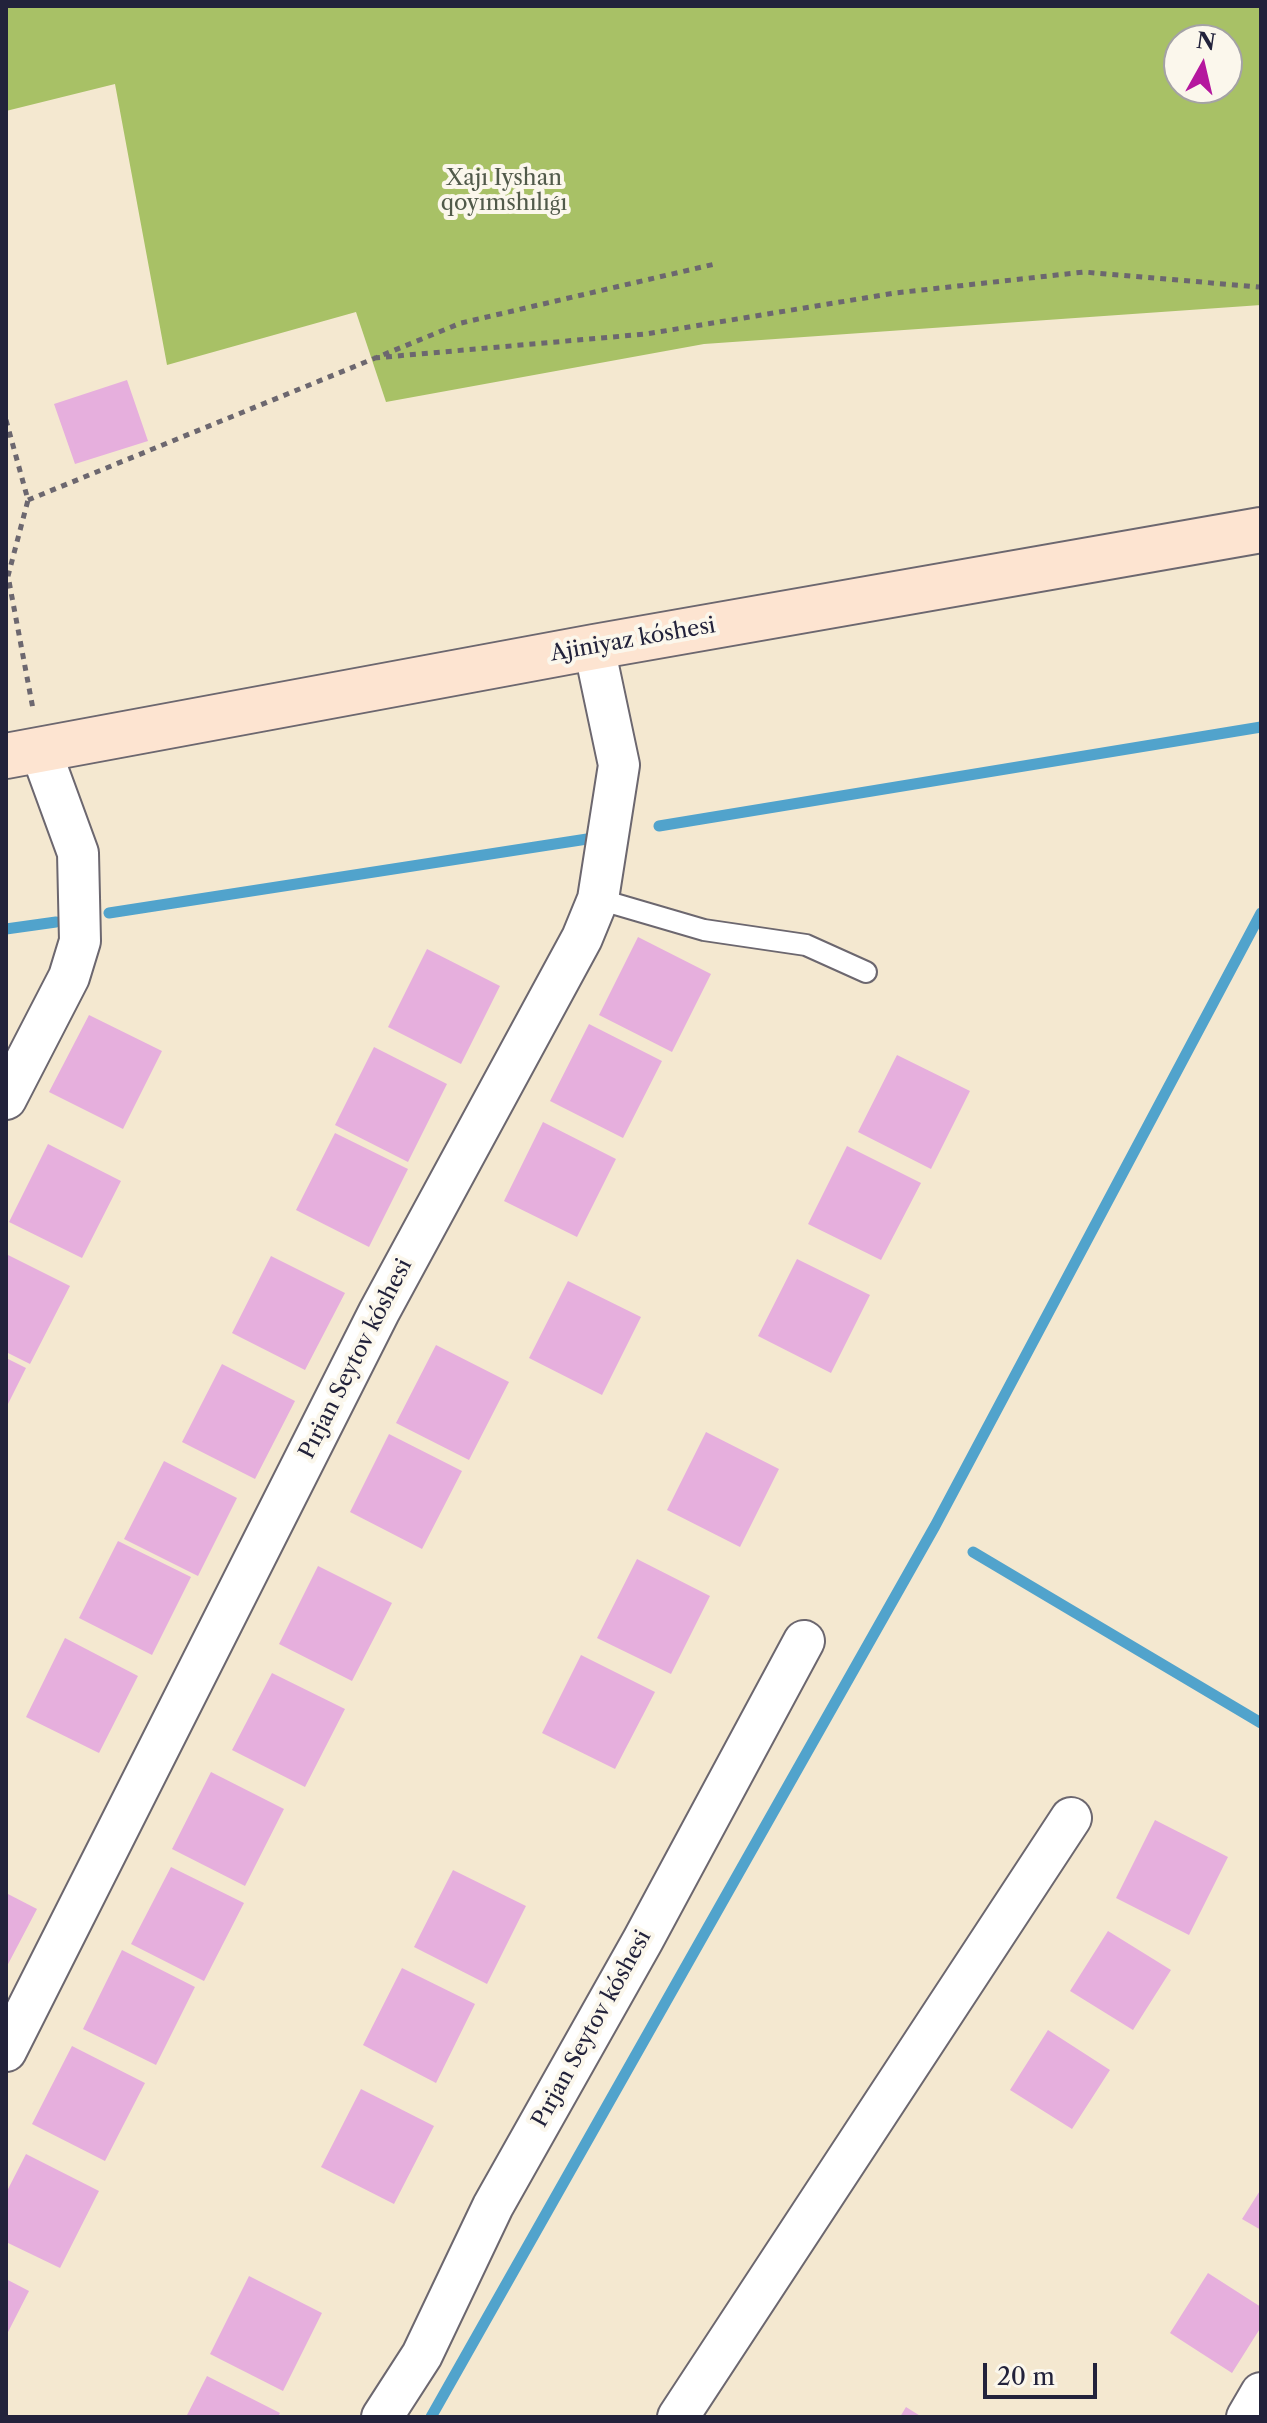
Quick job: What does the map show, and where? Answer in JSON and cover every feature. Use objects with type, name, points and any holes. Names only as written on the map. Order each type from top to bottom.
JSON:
[{"type":"street","name":"Ajiniyaz kóshesi","points":[[23,753],[594,647],[1261,530]]},
{"type":"street","name":"Pırjan Seytov kóshesi","points":[[6,2051],[379,1312],[582,938],[598,899],[619,765],[594,647]]},
{"type":"street","points":[[6,1099],[69,977],[80,941],[78,853],[23,753]]},
{"type":"street","name":"Pırjan Seytov kóshesi","points":[[382,2417],[422,2355],[493,2206],[643,1940],[804,1641]]},
{"type":"street","points":[[678,2417],[1071,1818]]},
{"type":"street","points":[[1247,2417],[1261,2393]]},
{"type":"lane","points":[[598,899],[704,930],[806,945],[866,972]]},
{"type":"path","points":[[28,500],[461,323],[715,264]]},
{"type":"path","points":[[374,358],[646,334],[895,293],[1084,272],[1259,287]]},
{"type":"path","points":[[6,420],[28,500],[8,576],[23,753]]},
{"type":"green space","name":"Xajı Iyshan qoyımshılıǵı","points":[[6,6],[1261,6],[1261,305],[704,344],[386,402],[356,312],[167,365],[115,84],[6,111]]},
{"type":"building","points":[[127,380],[148,441],[75,464],[54,404]]},
{"type":"building","points":[[638,937],[711,974],[672,1052],[599,1015]]},
{"type":"building","points":[[427,949],[500,986],[461,1064],[388,1027]]},
{"type":"building","points":[[89,1015],[162,1051],[123,1129],[49,1092]]},
{"type":"building","points":[[589,1024],[662,1061],[623,1138],[550,1101]]},
{"type":"building","points":[[374,1047],[447,1084],[408,1162],[335,1125]]},
{"type":"building","points":[[897,1055],[970,1091],[931,1169],[858,1132]]},
{"type":"building","points":[[543,1122],[616,1159],[577,1237],[504,1201]]},
{"type":"building","points":[[335,1133],[408,1169],[369,1247],[296,1210]]},
{"type":"building","points":[[48,1144],[121,1181],[82,1258],[9,1222]]},
{"type":"building","points":[[847,1146],[921,1183],[881,1260],[808,1224]]},
{"type":"building","points":[[6,1254],[70,1286],[30,1364],[6,1352]]},
{"type":"building","points":[[271,1256],[345,1293],[305,1370],[232,1333]]},
{"type":"building","points":[[797,1259],[870,1295],[831,1373],[758,1336]]},
{"type":"building","points":[[568,1281],[641,1317],[602,1395],[529,1358]]},
{"type":"building","points":[[436,1345],[509,1382],[469,1460],[396,1423]]},
{"type":"building","points":[[6,1358],[26,1368],[6,1408]]},
{"type":"building","points":[[222,1364],[295,1401],[255,1479],[182,1442]]},
{"type":"building","points":[[706,1432],[779,1469],[740,1547],[667,1510]]},
{"type":"building","points":[[389,1434],[462,1471],[422,1549],[350,1512]]},
{"type":"building","points":[[164,1461],[237,1498],[198,1576],[124,1539]]},
{"type":"building","points":[[118,1541],[191,1577],[152,1655],[79,1618]]},
{"type":"building","points":[[637,1559],[710,1596],[671,1674],[597,1638]]},
{"type":"building","points":[[318,1566],[392,1603],[352,1681],[279,1644]]},
{"type":"building","points":[[65,1638],[138,1676],[99,1753],[26,1717]]},
{"type":"building","points":[[581,1655],[655,1692],[615,1769],[542,1733]]},
{"type":"building","points":[[272,1673],[345,1709],[305,1787],[232,1750]]},
{"type":"building","points":[[211,1772],[284,1809],[245,1886],[172,1849]]},
{"type":"building","points":[[1155,1820],[1228,1857],[1189,1935],[1116,1898]]},
{"type":"building","points":[[171,1867],[244,1903],[204,1981],[131,1944]]},
{"type":"building","points":[[453,1870],[526,1906],[487,1984],[414,1947]]},
{"type":"building","points":[[6,1893],[37,1909],[6,1968]]},
{"type":"building","points":[[1108,1931],[1171,1970],[1133,2030],[1070,1991]]},
{"type":"building","points":[[122,1950],[195,1987],[156,2065],[83,2029]]},
{"type":"building","points":[[402,1968],[475,2004],[436,2083],[363,2045]]},
{"type":"building","points":[[1048,2030],[1110,2070],[1072,2129],[1010,2090]]},
{"type":"building","points":[[72,2046],[145,2083],[105,2161],[32,2124]]},
{"type":"building","points":[[361,2089],[434,2126],[394,2204],[321,2167]]},
{"type":"building","points":[[26,2154],[99,2191],[60,2268],[6,2242],[6,2193]]},
{"type":"building","points":[[1261,2189],[1261,2230],[1242,2219]]},
{"type":"building","points":[[1208,2273],[1261,2307],[1261,2327],[1232,2373],[1170,2333]]},
{"type":"building","points":[[249,2276],[322,2313],[283,2391],[210,2354]]},
{"type":"building","points":[[6,2279],[29,2291],[6,2336]]},
{"type":"building","points":[[207,2376],[280,2413],[278,2417],[186,2417]]},
{"type":"building","points":[[906,2407],[922,2417],[900,2417]]},
{"type":"waterway","points":[[659,826],[1261,727]]},
{"type":"waterway","points":[[109,913],[600,837]]},
{"type":"waterway","points":[[431,2417],[935,1526],[1261,913]]},
{"type":"waterway","points":[[6,929],[56,922]]},
{"type":"waterway","points":[[973,1552],[1261,1723]]}]
